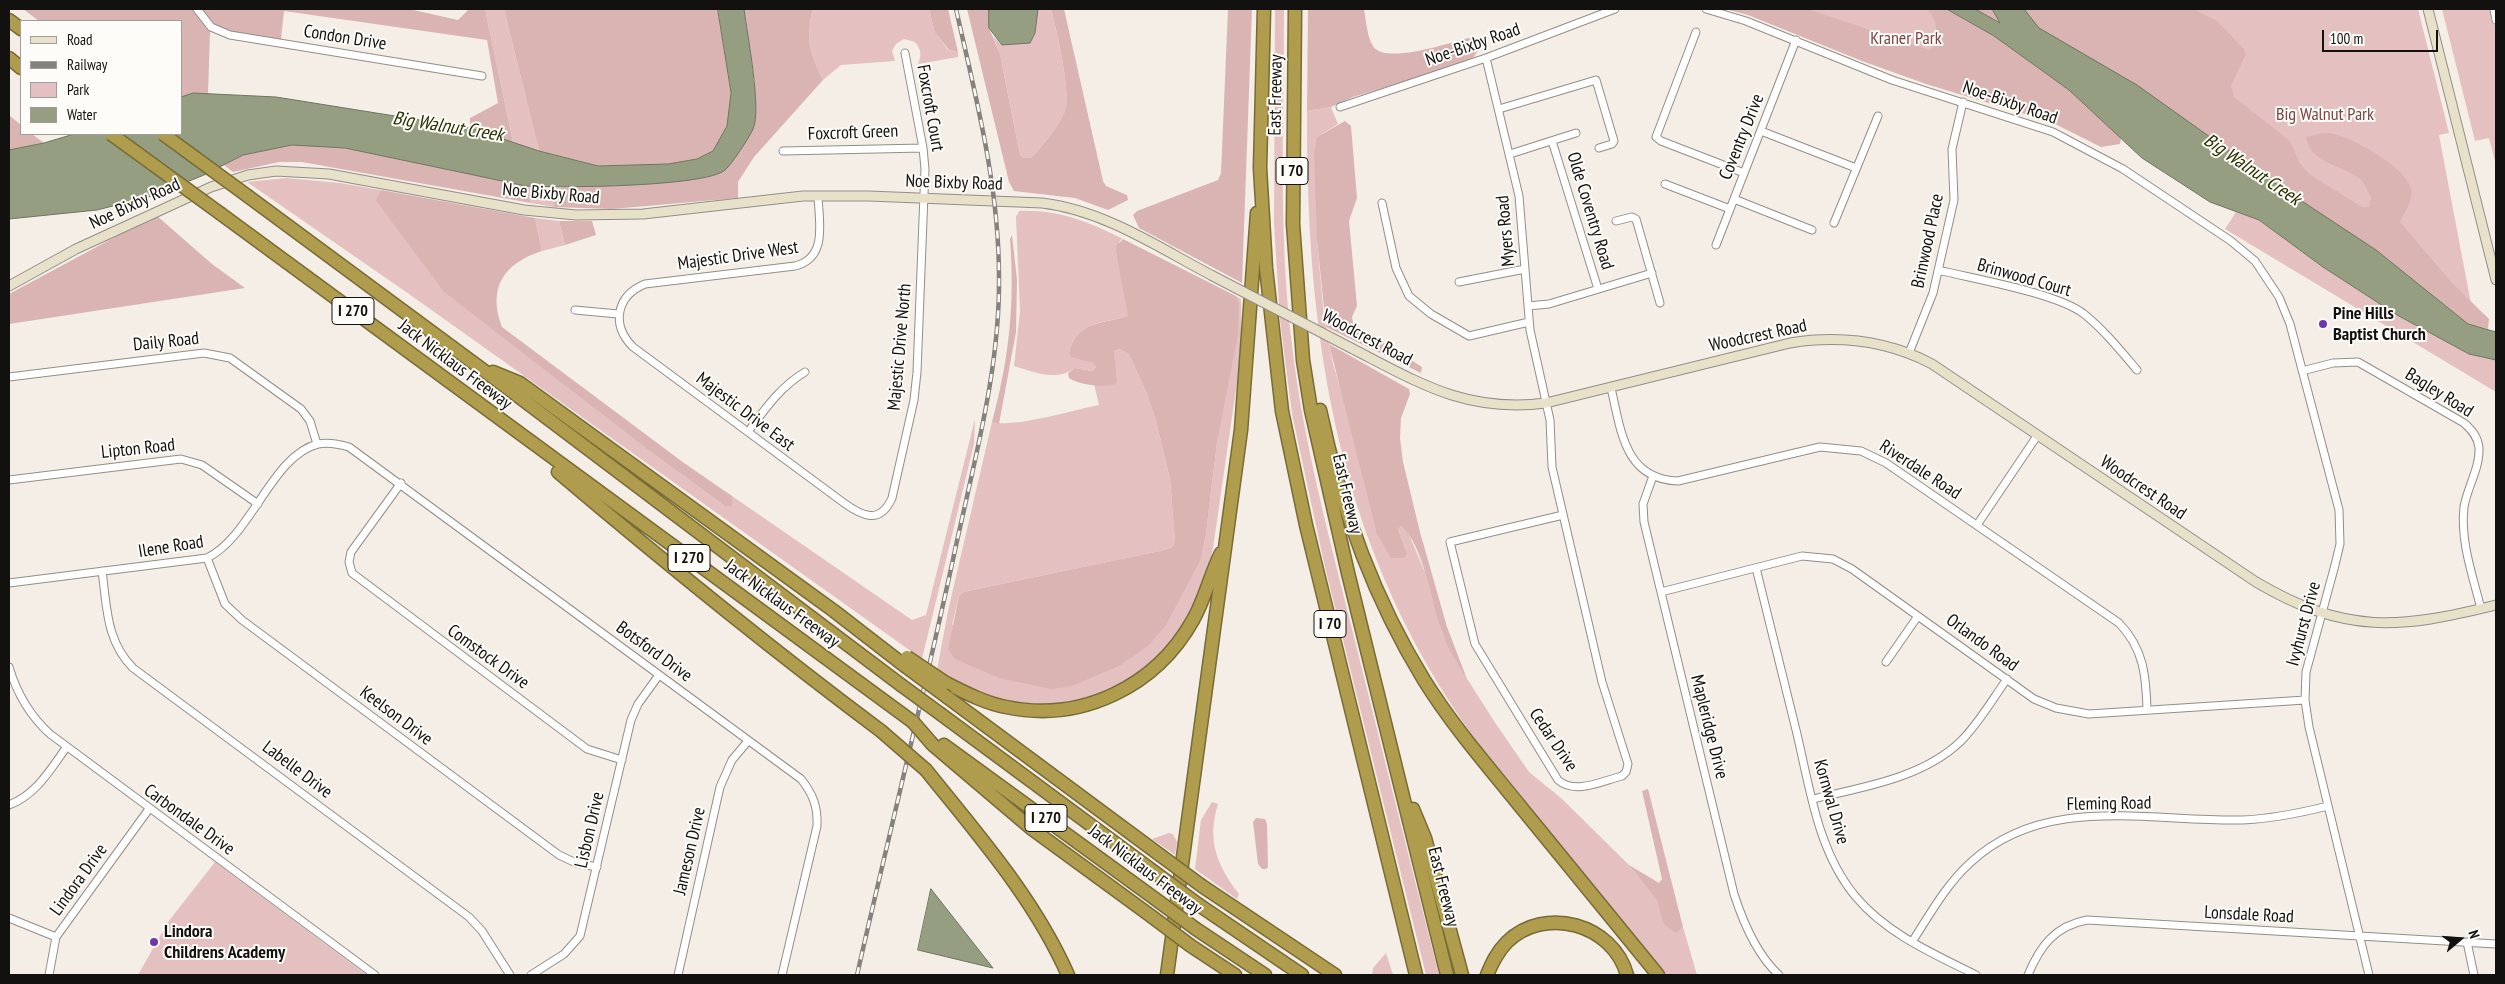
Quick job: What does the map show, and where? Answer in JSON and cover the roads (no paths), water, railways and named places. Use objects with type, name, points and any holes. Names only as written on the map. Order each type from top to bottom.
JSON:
[{"type":"highway","name":"East Freeway","points":[[1264,9],[1260,168],[1275,361],[1289,450],[1416,975]]},
{"type":"highway","name":"East Freeway","points":[[1295,9],[1292,180],[1303,360],[1311,410],[1447,975]]},
{"type":"highway","points":[[9,20],[20,28]]},
{"type":"highway","points":[[9,58],[20,67]]},
{"type":"highway","name":"Jack Nicklaus Freeway","points":[[112,135],[913,722],[934,742],[1196,929],[1265,975]]},
{"type":"highway","name":"Jack Nicklaus Freeway","points":[[164,135],[478,366],[901,685],[1156,874],[1302,975]]},
{"type":"highway","points":[[1167,975],[1227,539],[1245,392],[1260,168]]},
{"type":"highway","points":[[1296,270],[1308,357],[1329,453],[1363,555],[1394,625],[1424,679],[1462,734],[1658,975]]},
{"type":"highway","points":[[478,366],[520,382],[834,611],[906,661],[947,697],[1202,886],[1335,975]]},
{"type":"highway","points":[[484,408],[622,526],[830,693],[881,730],[926,770],[1018,886],[1068,975]]},
{"type":"highway","points":[[906,661],[990,702],[1005,707],[1033,711],[1083,706],[1123,691],[1154,670],[1176,646],[1200,606],[1227,539]]},
{"type":"highway","points":[[934,742],[1032,829],[1191,946],[1235,975]]},
{"type":"highway","points":[[1397,770],[1425,838],[1462,975]]},
{"type":"highway","points":[[1487,975],[1495,957],[1511,939],[1534,926],[1557,922],[1580,926],[1600,937],[1615,951],[1628,975]]},
{"type":"highway","points":[[1191,946],[1225,975]]},
{"type":"street","name":"Condon Drive","points":[[198,9],[205,22],[217,31],[230,35],[482,76]]},
{"type":"street","name":"Noe-Bixby Road","points":[[1340,107],[1486,58],[1615,9]]},
{"type":"street","name":"Noe-Bixby Road","points":[[1706,9],[1796,40],[1892,80],[2053,132],[2123,169],[2231,241],[2255,261],[2272,284]]},
{"type":"street","points":[[2428,9],[2496,280]]},
{"type":"street","points":[[2494,9],[2496,20]]},
{"type":"street","points":[[1696,32],[1656,137],[1661,141],[1744,173]]},
{"type":"street","name":"Coventry Drive","points":[[1716,245],[1796,40]]},
{"type":"street","name":"Foxcroft Court","points":[[905,53],[923,148],[925,198]]},
{"type":"street","name":"Myers Road","points":[[1486,58],[1519,196],[1529,322],[1534,354],[1546,403]]},
{"type":"street","points":[[1499,108],[1596,80],[1614,141],[1612,144],[1599,148]]},
{"type":"street","name":"Brinwood Place","points":[[1909,353],[1925,315],[1938,270],[1954,200],[1952,149],[1963,102]]},
{"type":"street","points":[[1834,223],[1878,116]]},
{"type":"street","points":[[1761,131],[1856,168]]},
{"type":"street","name":"Olde Coventry Road","points":[[1510,154],[1576,133]]},
{"type":"street","name":"Olde Coventry Road","points":[[1552,141],[1598,289]]},
{"type":"street","name":"Foxcroft Green","points":[[783,151],[900,146],[923,148]]},
{"type":"street","name":"Noe Bixby Road","points":[[9,286],[76,249],[184,199],[230,181],[269,172],[290,171],[329,174],[524,210],[576,215],[643,214],[818,196],[925,198],[1055,204],[1080,210],[1114,225]]},
{"type":"street","points":[[1665,184],[1730,208]]},
{"type":"street","name":"Majestic Drive West","points":[[618,314],[624,299],[630,292],[645,284],[795,266],[807,262],[819,246],[818,196]]},
{"type":"street","name":"Majestic Drive North","points":[[872,516],[885,510],[892,498],[914,400],[925,198]]},
{"type":"street","points":[[1734,199],[1812,230]]},
{"type":"street","points":[[1382,203],[1398,276],[1409,296],[1417,304],[1469,336],[1529,322]]},
{"type":"street","points":[[1616,221],[1632,217],[1636,218],[1660,303]]},
{"type":"street","name":"Woodcrest Road","points":[[1114,225],[1419,383],[1463,400],[1501,406],[1546,403],[1804,340],[1856,340],[1909,353],[1932,364],[2256,582],[2321,614],[2360,622],[2402,624],[2440,619],[2496,606]]},
{"type":"street","points":[[1459,282],[1525,269]]},
{"type":"street","name":"Brinwood Court","points":[[1938,270],[2050,298],[2074,307],[2111,339],[2137,370]]},
{"type":"street","points":[[1528,306],[1549,304],[1652,273]]},
{"type":"street","name":"Ivyhurst Drive","points":[[2272,284],[2287,317],[2337,503],[2341,526],[2336,565],[2308,660],[2305,700],[2309,727],[2369,975]]},
{"type":"street","points":[[574,310],[618,314]]},
{"type":"street","name":"Majestic Drive East","points":[[618,314],[621,332],[633,347],[857,512],[872,516]]},
{"type":"street","name":"Daily Road","points":[[9,377],[204,352],[222,354],[237,362],[301,409],[310,421],[318,444]]},
{"type":"street","name":"Bagley Road","points":[[2302,371],[2342,362],[2365,365],[2426,403],[2464,423],[2472,431],[2478,441],[2479,452],[2467,492],[2464,529],[2467,554],[2481,609]]},
{"type":"street","points":[[748,432],[775,396],[789,382],[805,372]]},
{"type":"street","points":[[1611,388],[1623,439],[1629,452],[1639,466],[1653,476]]},
{"type":"street","name":"Cedar Drive","points":[[1546,403],[1552,436],[1552,468],[1563,515],[1602,682],[1628,764],[1626,772],[1622,776],[1577,787],[1567,786],[1558,780],[1475,644],[1450,542],[1563,515]]},
{"type":"street","points":[[1977,525],[2037,436]]},
{"type":"street","name":"Botsford Drive","points":[[318,444],[328,443],[349,447],[801,779],[812,794],[818,813],[782,975]]},
{"type":"street","name":"Ilene Road","points":[[9,583],[208,558],[221,550],[232,539],[290,461],[318,444]]},
{"type":"street","name":"Riverdale Road","points":[[1653,476],[1678,480],[1806,449],[1847,448],[1881,460],[2111,616],[2127,631],[2136,644],[2144,665],[2147,710]]},
{"type":"street","name":"Lipton Road","points":[[9,480],[181,459],[202,465],[258,504]]},
{"type":"street","name":"Mapleridge Drive","points":[[1653,476],[1645,496],[1643,513],[1734,894],[1745,926],[1765,958],[1779,975]]},
{"type":"street","name":"Comstock Drive","points":[[400,483],[351,552],[349,562],[352,573],[360,581],[587,749],[622,760]]},
{"type":"street","name":"Orlando Road","points":[[1661,592],[1802,556],[1833,559],[1852,569],[2007,680],[2044,704],[2089,714],[2305,700]]},
{"type":"street","name":"Keelson Drive","points":[[208,558],[225,604],[242,620],[559,855],[576,863],[597,867]]},
{"type":"street","name":"Kornwal Drive","points":[[1756,568],[1826,846],[1847,886],[1869,910],[1912,942],[1976,975]]},
{"type":"street","name":"Labelle Drive","points":[[102,571],[110,631],[117,649],[133,668],[469,917],[482,931],[510,975]]},
{"type":"street","points":[[1886,662],[1918,616]]},
{"type":"street","name":"Carbondale Drive","points":[[9,667],[15,687],[32,716],[66,748],[375,975]]},
{"type":"street","name":"Lisbon Drive","points":[[531,975],[564,954],[576,943],[583,928],[635,711],[659,675]]},
{"type":"street","points":[[1813,799],[1894,778],[1944,754],[1967,735],[2007,680]]},
{"type":"street","name":"Jameson Drive","points":[[678,975],[720,787],[732,760],[748,741]]},
{"type":"street","points":[[9,805],[21,800],[35,789],[66,748]]},
{"type":"street","name":"Fleming Road","points":[[1912,942],[1945,890],[1971,862],[2002,839],[2035,825],[2080,816],[2242,820],[2282,816],[2328,806]]},
{"type":"street","name":"Lindora Drive","points":[[49,975],[56,937],[149,809]]},
{"type":"street","points":[[9,918],[56,937]]},
{"type":"street","name":"Lonsdale Road","points":[[2028,975],[2036,955],[2051,937],[2068,925],[2087,920],[2496,944]]},
{"type":"street","points":[[2467,942],[2474,975]]},
{"type":"water","name":"Big Walnut Creek","points":[[718,9],[744,9],[755,89],[755,119],[753,129],[732,162],[725,170],[712,176],[690,180],[630,185],[526,186],[345,148],[292,145],[243,155],[204,175],[152,196],[97,210],[9,219],[9,150],[71,135],[182,135],[182,97],[193,93],[276,97],[470,128],[539,151],[598,166],[668,164],[697,159],[713,151],[727,126],[731,93]]},
{"type":"water","points":[[989,9],[1038,9],[1035,33],[1030,43],[1002,45],[989,28]]},
{"type":"water","name":"Big Walnut Creek","points":[[1947,9],[1975,9],[2000,23],[1992,9],[2024,9],[2039,28],[2137,85],[2273,182],[2376,250],[2468,324],[2496,332],[2496,360],[2469,354],[2397,315],[2323,267],[2259,220],[2210,202],[2142,158],[2069,90],[1994,36]]},
{"type":"water","points":[[931,889],[993,968],[918,950]]},
{"type":"railway","points":[[857,975],[972,476],[986,410],[996,344],[999,277],[998,243],[991,175],[956,9]]},
{"type":"place","name":"Pine Hills Baptist Church","points":[[2323,324]]},
{"type":"place","name":"Lindora Childrens Academy","points":[[154,942]]},
{"type":"park label","name":"Kraner Park","points":[[1906,39]]},
{"type":"park label","name":"Big Walnut Park","points":[[2325,115]]}]
